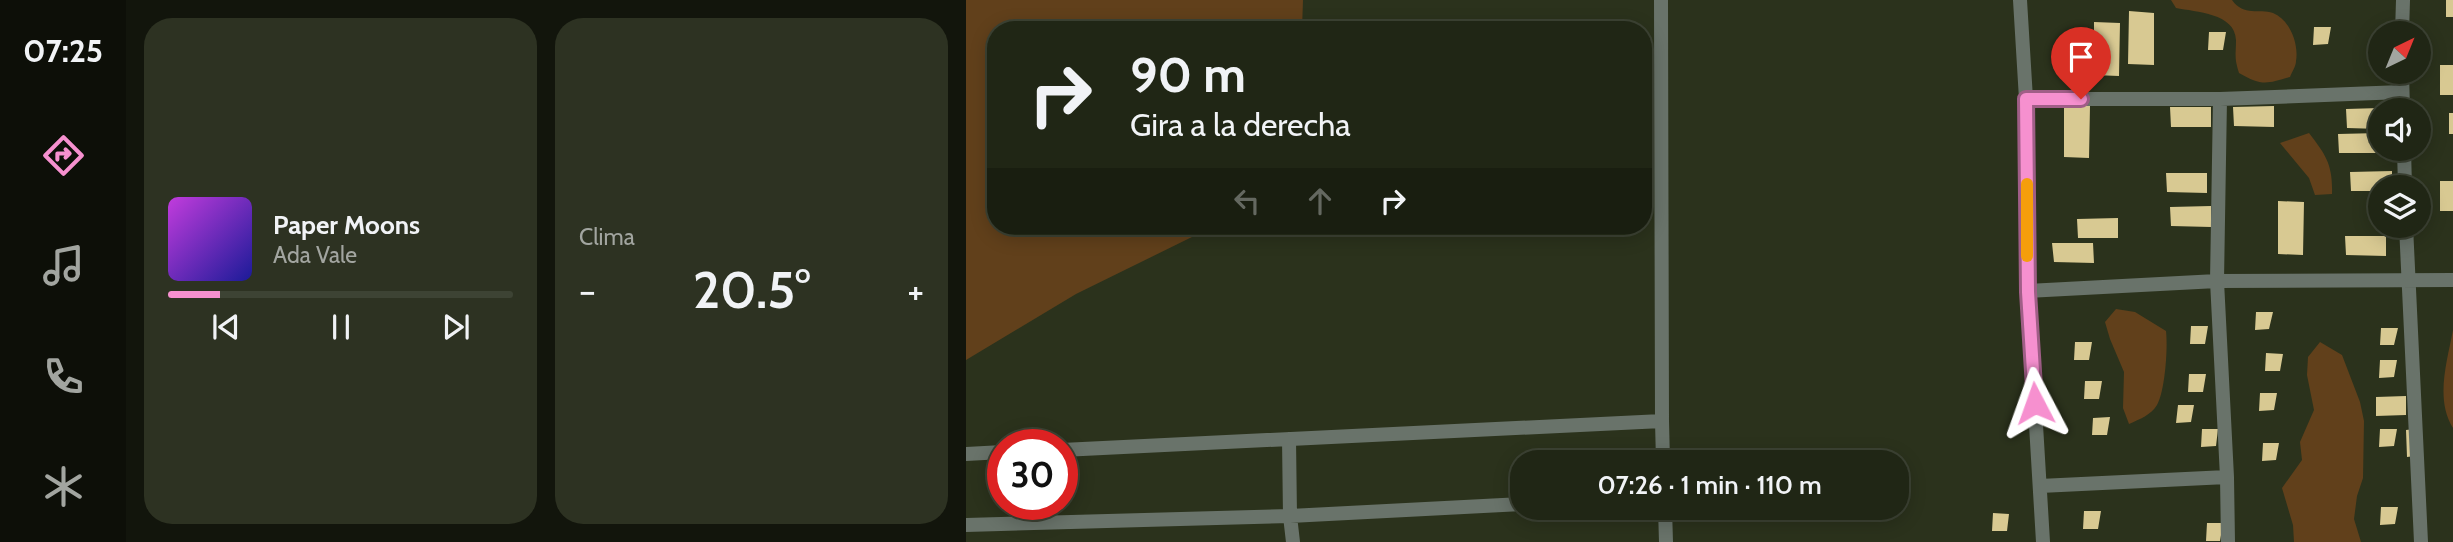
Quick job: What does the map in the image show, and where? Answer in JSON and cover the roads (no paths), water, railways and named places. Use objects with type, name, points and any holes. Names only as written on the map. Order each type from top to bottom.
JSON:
[{"type":"street","points":[[1661,0],[1663,450]]},
{"type":"street","points":[[2020,0],[2026,99],[2028,292],[2043,542]]},
{"type":"street","points":[[2402,21],[2403,0]]},
{"type":"street","points":[[2402,84],[2402,98]]},
{"type":"street","points":[[2026,99],[2220,99],[2402,92]]},
{"type":"street","points":[[2220,99],[2217,281],[2228,542]]},
{"type":"street","points":[[2406,238],[2421,542]]},
{"type":"street","points":[[2028,292],[2217,281],[2453,280]]},
{"type":"street","points":[[1078,449],[1662,421]]},
{"type":"street","points":[[1290,439],[1290,516],[1293,542]]},
{"type":"street","points":[[966,454],[987,453]]},
{"type":"street","points":[[2040,486],[2227,477]]},
{"type":"street","points":[[966,525],[1290,516],[1510,505]]},
{"type":"street","points":[[1665,520],[1666,542]]}]
